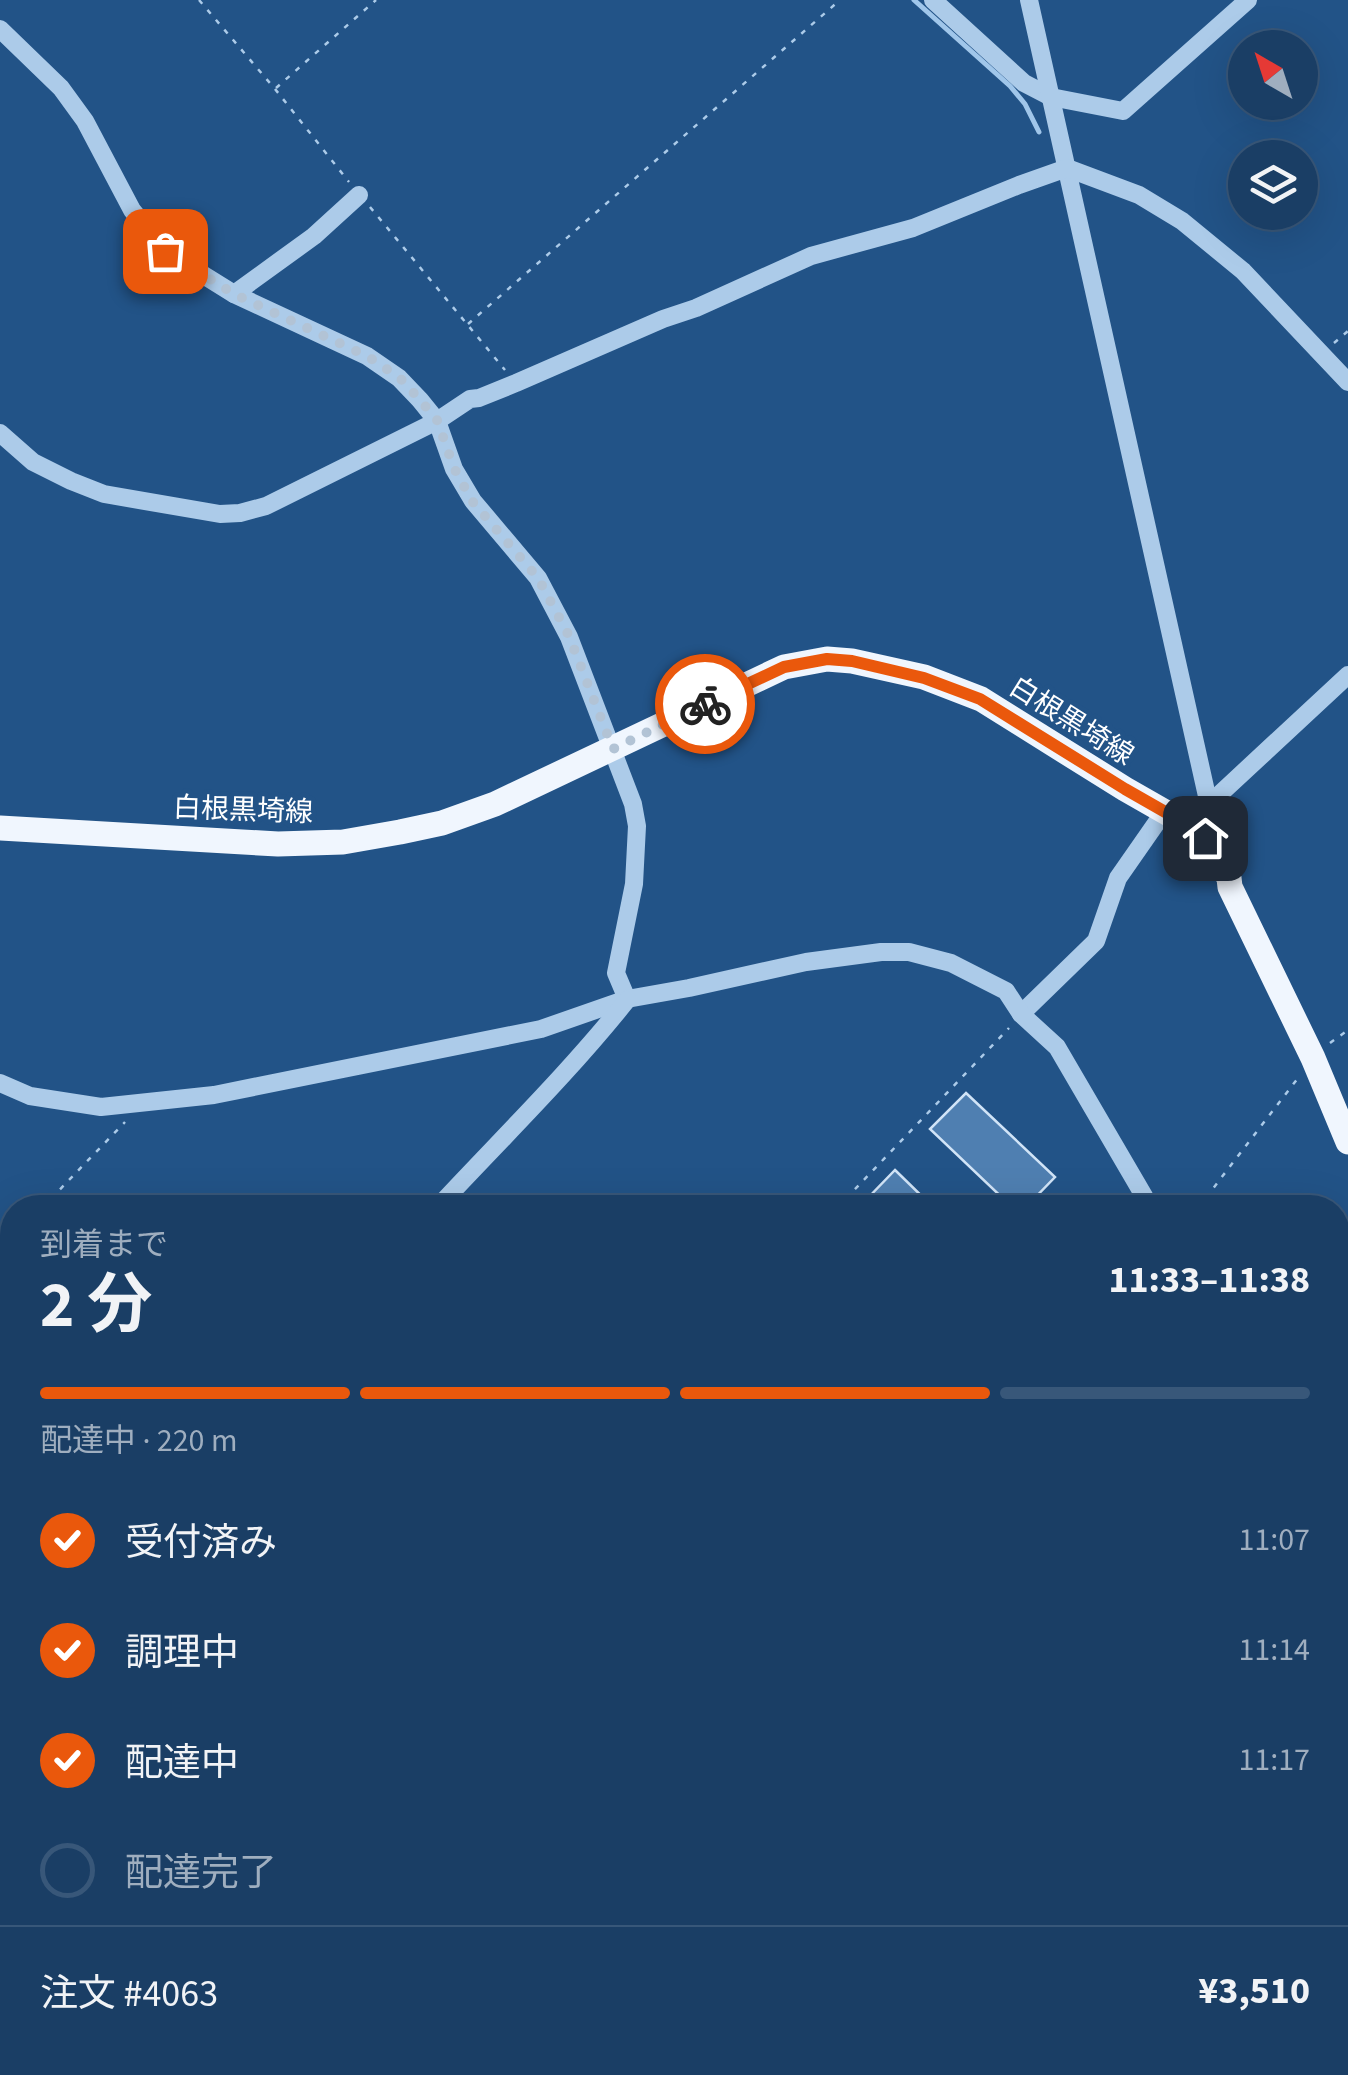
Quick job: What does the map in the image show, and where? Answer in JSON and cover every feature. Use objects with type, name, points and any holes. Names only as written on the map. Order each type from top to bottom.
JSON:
[{"type":"main road","name":"白根黒埼線","points":[[0,828],[278,844],[343,842],[442,823],[495,804],[784,667],[827,659],[852,661],[924,678],[980,699],[1205,838],[1229,878],[1348,1142]]},
{"type":"street","points":[[934,0],[1024,83],[1050,97],[1123,110],[1248,0]]},
{"type":"street","points":[[1029,0],[1207,796],[1205,838]]},
{"type":"street","points":[[0,29],[61,88],[84,121],[132,210],[165,251],[234,294],[367,356],[400,378],[437,420],[454,468],[472,501],[538,578],[569,636],[633,804],[638,826],[634,884],[616,974],[627,999]]},
{"type":"street","points":[[0,433],[33,462],[70,482],[104,494],[220,514],[240,513],[266,506],[470,400],[696,308],[811,256],[913,228],[1066,168],[1139,195],[1182,221],[1243,271],[1348,382]]},
{"type":"street","points":[[234,294],[314,236],[359,195]]},
{"type":"street","points":[[1207,806],[1348,676]]},
{"type":"street","points":[[1021,1014],[1096,941],[1118,878],[1164,812]]},
{"type":"street","points":[[0,1083],[30,1096],[101,1107],[214,1096],[541,1030],[627,999],[806,962],[909,952],[951,963],[1006,991],[1021,1014],[1058,1047],[1143,1195]]},
{"type":"street","points":[[448,1195],[520,1123],[627,999]]},
{"type":"path","points":[[199,0],[516,383]]},
{"type":"path","points":[[275,88],[376,0]]},
{"type":"path","points":[[467,325],[840,0]]},
{"type":"path","points":[[849,1195],[1021,1014]]},
{"type":"path","points":[[1208,1195],[1312,1058]]},
{"type":"path","points":[[55,1195],[144,1103]]},
{"type":"building","points":[[966,1093],[1055,1177],[1038,1195],[999,1195],[930,1129]]},
{"type":"building","points":[[895,1170],[921,1195],[871,1195]]},
{"type":"waterway","points":[[914,0],[1010,86],[1025,104],[1039,132]]},
{"type":"way so far","points":[[165,251],[234,294],[367,356],[400,378],[420,400],[437,420],[454,468],[472,501],[538,578],[569,636],[613,749],[705,704]]},
{"type":"route","points":[[705,704],[784,667],[827,659],[924,678],[980,699],[1205,838]]}]
